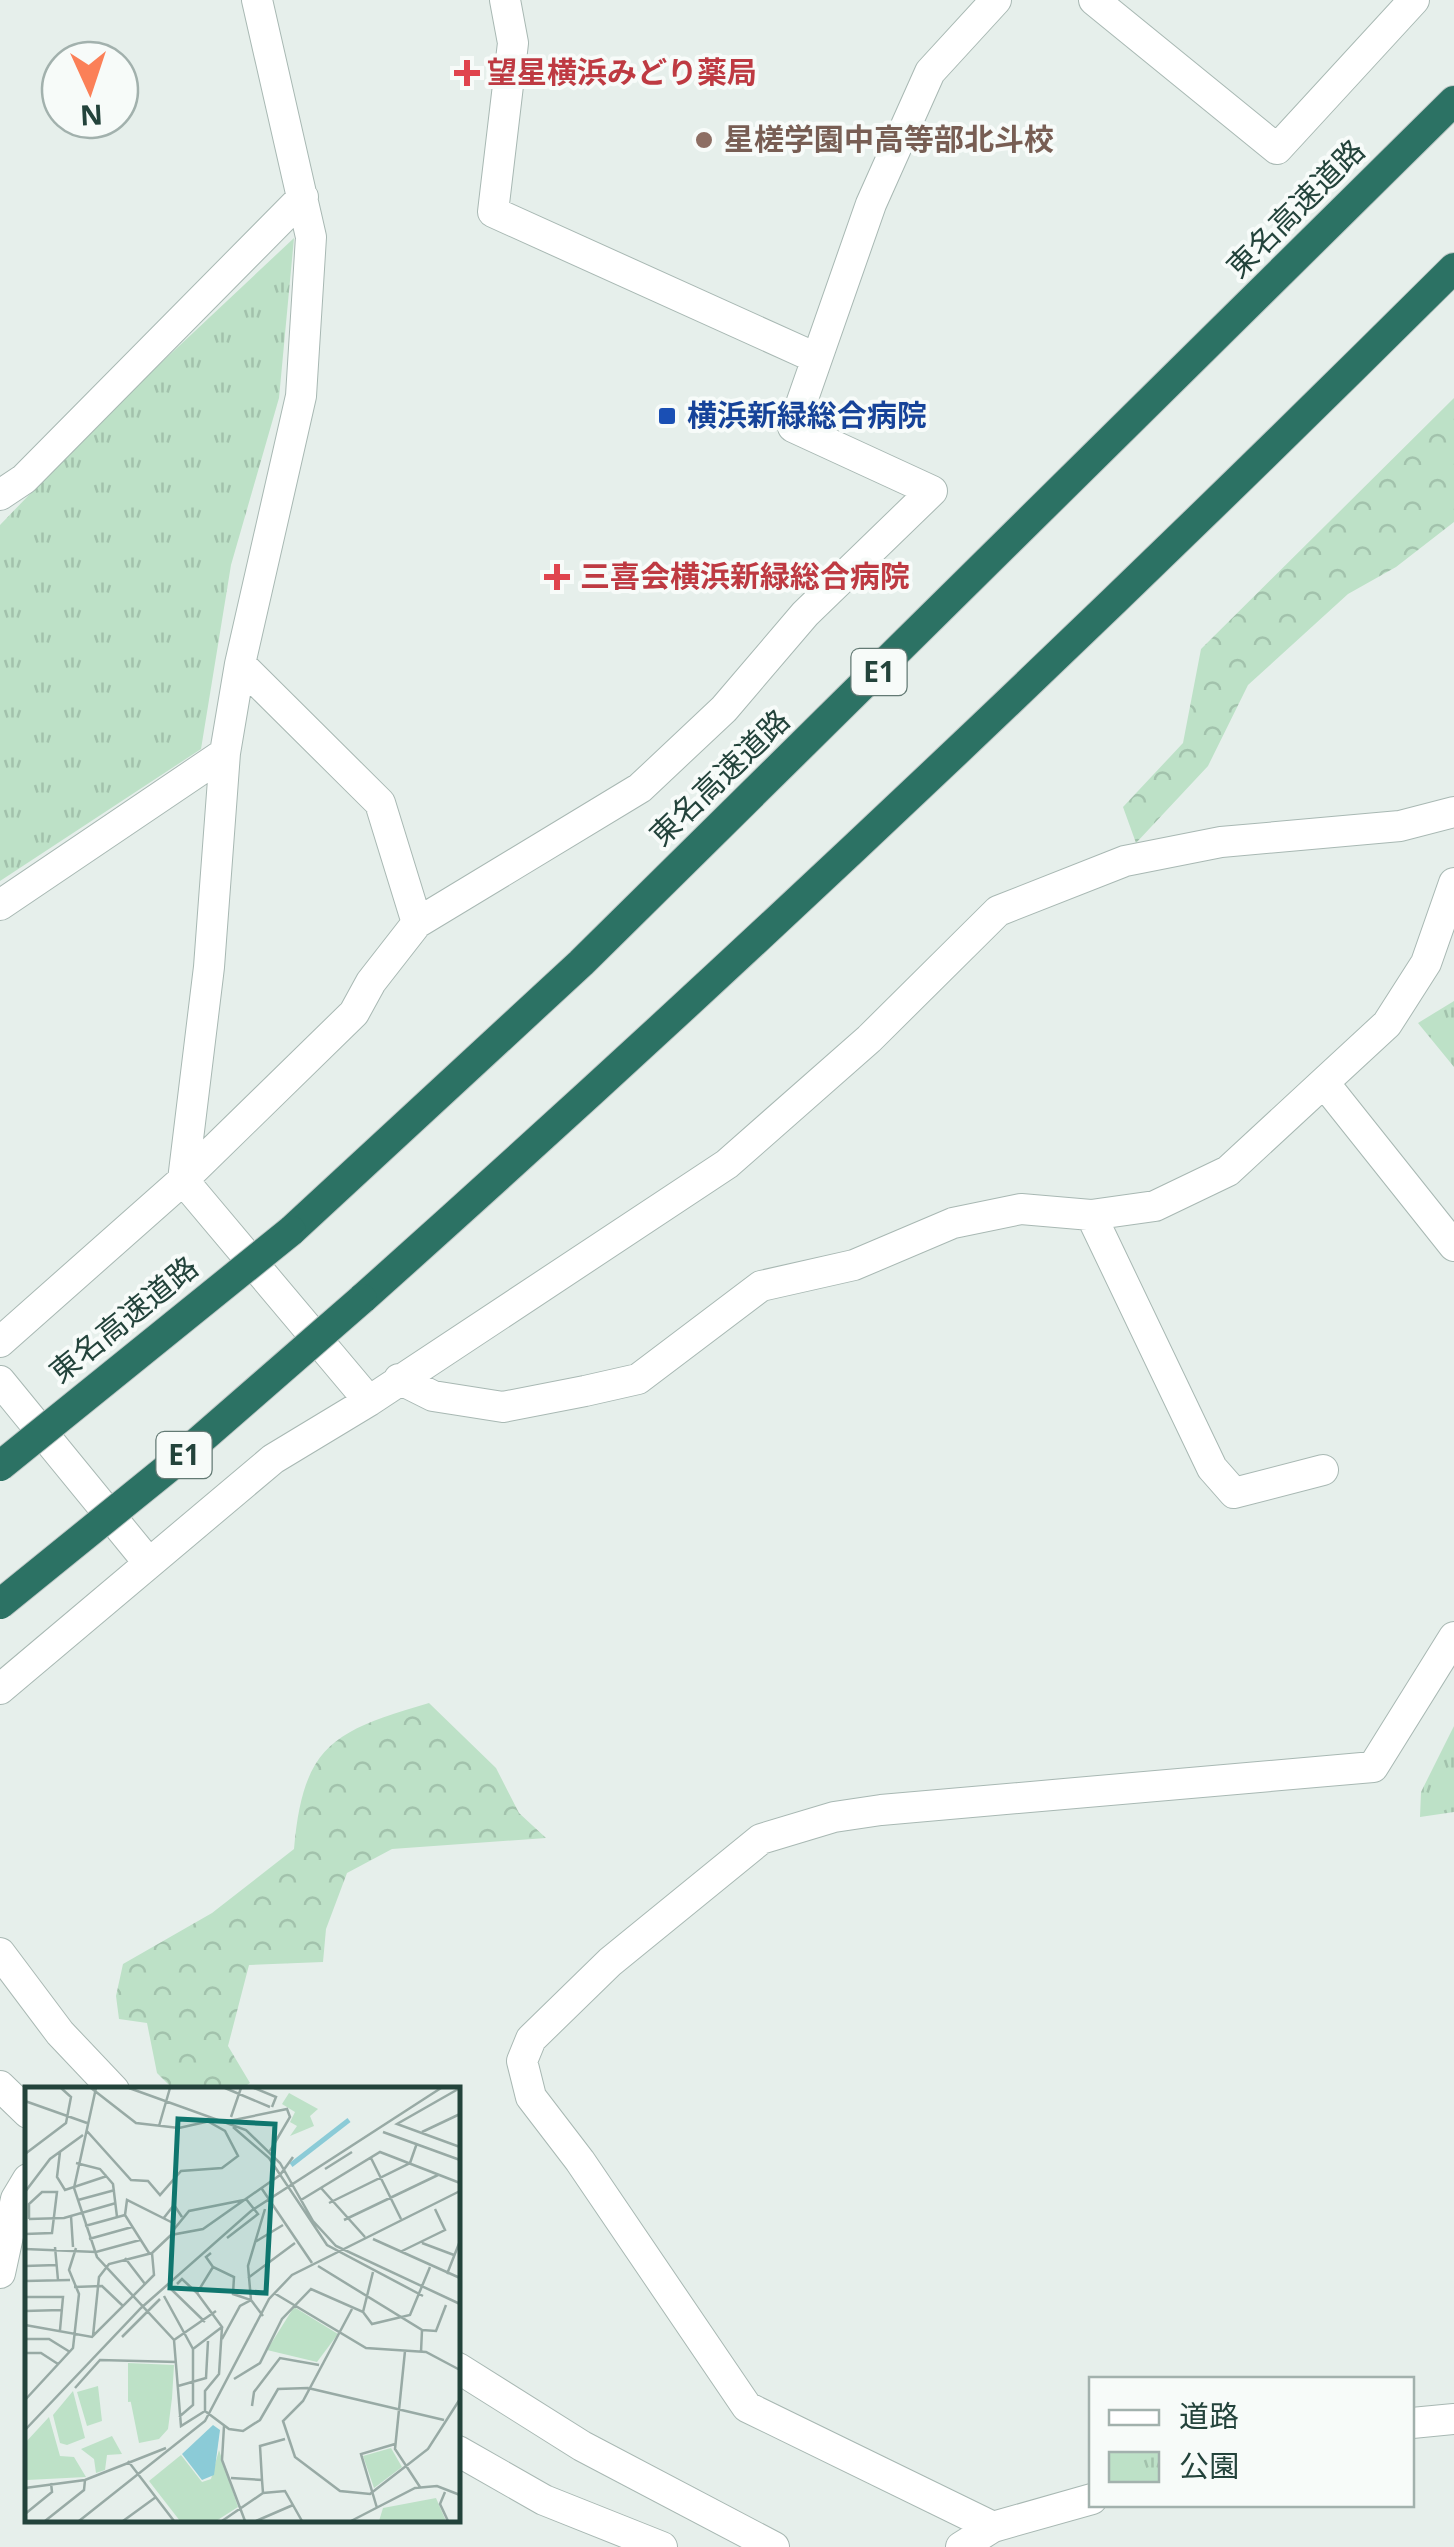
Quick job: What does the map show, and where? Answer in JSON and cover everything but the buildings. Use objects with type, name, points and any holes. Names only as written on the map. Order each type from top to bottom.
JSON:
[{"type":"highway","name":"東名高速道路","points":[[0,1466],[291,1231],[581,963],[1454,101]]},
{"type":"highway","name":"E1","points":[[0,1604],[168,1468],[655,1037],[1120,599],[1454,268]]},
{"type":"street","points":[[257,0],[312,237],[301,396],[240,664],[225,753],[209,967],[182,1180],[370,1401]]},
{"type":"street","points":[[505,0],[514,44],[492,212],[816,358]]},
{"type":"street","points":[[0,1342],[182,1180],[354,1013],[370,982],[418,923],[640,788],[724,709],[806,614],[932,491],[793,427],[871,204],[930,72],[996,0]]},
{"type":"street","points":[[1094,0],[1278,149],[1414,0]]},
{"type":"street","points":[[0,495],[24,479],[303,197]]},
{"type":"street","points":[[240,664],[380,803],[418,923]]},
{"type":"street","points":[[0,905],[225,753]]},
{"type":"street","points":[[0,1689],[273,1459],[370,1401],[399,1378],[727,1164],[869,1039],[998,911],[1124,861],[1221,842],[1316,837],[1400,826],[1454,812]]},
{"type":"street","points":[[399,1378],[433,1396],[503,1407],[638,1379],[761,1286],[854,1265],[953,1223],[1021,1209],[1091,1215],[1155,1206],[1228,1171],[1387,1024],[1440,968],[1454,883]]},
{"type":"street","points":[[1324,1084],[1454,1246]]},
{"type":"street","points":[[1091,1215],[1191,1432],[1212,1468],[1234,1493],[1323,1470]]},
{"type":"street","points":[[0,1381],[148,1562]]},
{"type":"street","points":[[992,2528],[747,2407],[580,2161],[531,2097],[522,2061],[531,2039],[610,1962],[761,1840],[834,1817],[880,1810],[1374,1766],[1454,1637]]},
{"type":"street","points":[[0,1953],[60,2033],[111,2087]]},
{"type":"street","points":[[0,2086],[25,2110]]},
{"type":"street","points":[[0,2273],[16,2199],[25,2184]]},
{"type":"street","points":[[460,2369],[582,2446],[774,2547]]},
{"type":"street","points":[[1414,2423],[1454,2419]]},
{"type":"street","points":[[460,2452],[544,2500],[662,2547]]},
{"type":"street","points":[[961,2547],[992,2528],[1089,2500]]},
{"type":"green space","points":[[294,238],[279,398],[231,565],[201,749],[0,881],[0,525],[113,408]]},
{"type":"green space","points":[[1454,398],[1454,522],[1396,567],[1348,594],[1248,685],[1208,766],[1136,843],[1123,807],[1183,743],[1201,649]]},
{"type":"green space","points":[[1454,1001],[1454,1067],[1418,1023]]},
{"type":"green space","points":[[429,1703],[496,1768],[519,1813],[546,1838],[392,1849],[347,1873],[326,1929],[323,1962],[249,1965],[228,2046],[250,2083],[244,2087],[171,2087],[157,2073],[147,2023],[119,2019],[116,1996],[123,1964],[212,1913],[294,1849],[298,1814],[316,1764],[329,1747],[347,1734]]},
{"type":"green space","points":[[1454,1726],[1454,1812],[1420,1817],[1421,1792]]},
{"type":"place","name":"望星横浜みどり薬局","points":[[467,73]]},
{"type":"place","name":"星槎学園中高等部北斗校","points":[[704,140]]},
{"type":"place","name":"横浜新緑総合病院","points":[[667,416]]},
{"type":"place","name":"三喜会横浜新緑総合病院","points":[[557,577]]}]
